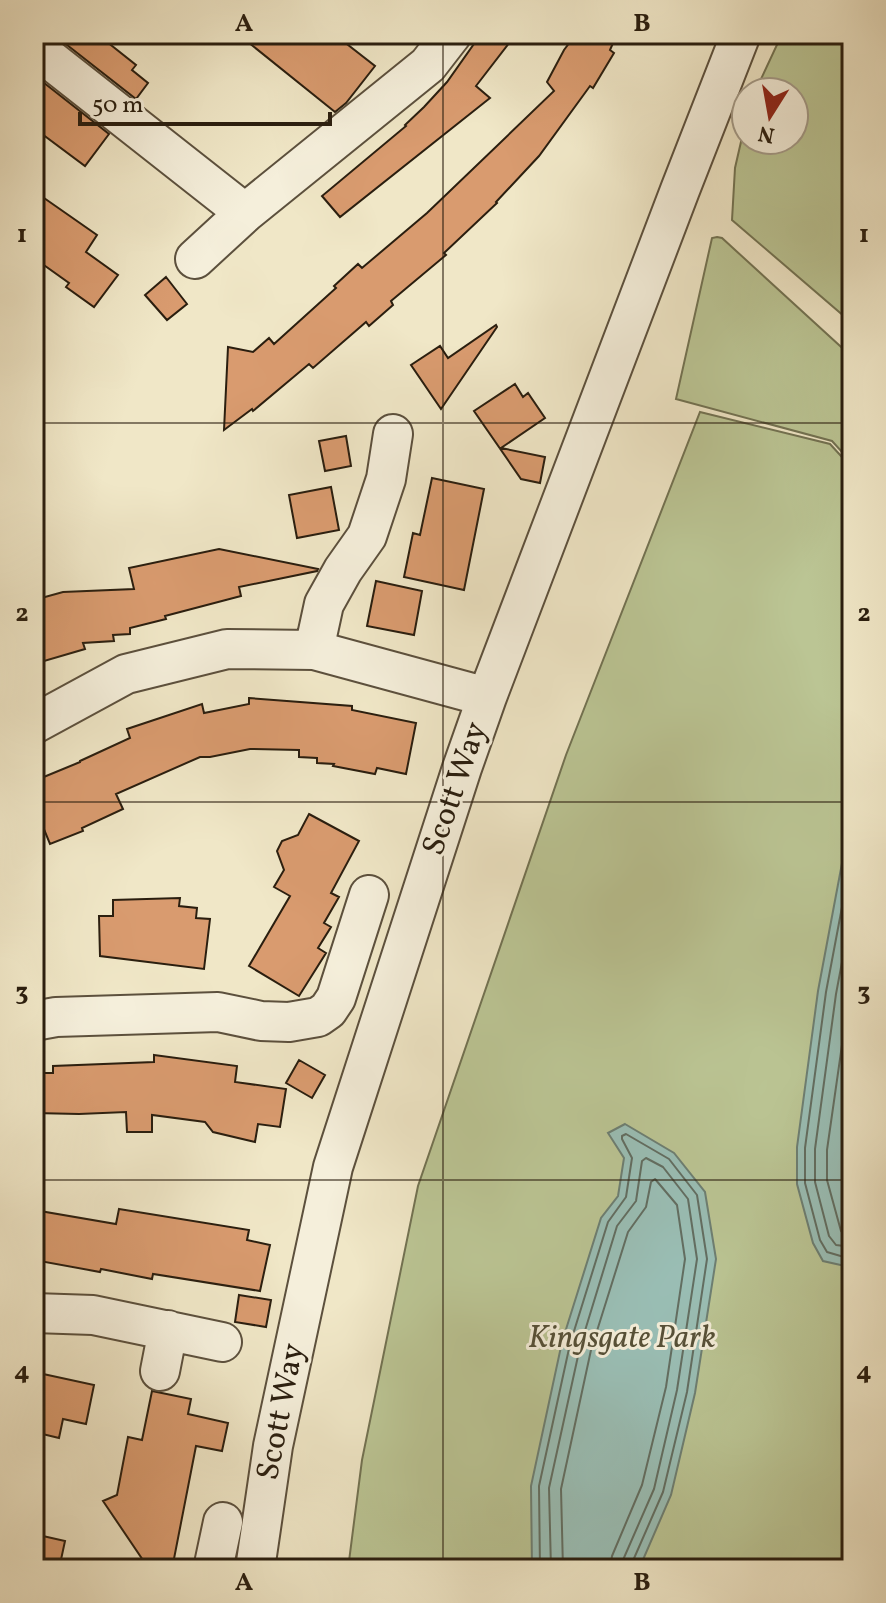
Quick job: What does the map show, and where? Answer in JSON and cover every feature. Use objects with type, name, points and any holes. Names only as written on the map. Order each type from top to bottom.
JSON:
[{"type":"street","points":[[195,259],[245,213],[428,65],[452,34]]},
{"type":"street","name":"Scott Way","points":[[255,1569],[273,1446],[333,1167],[487,697],[741,34]]},
{"type":"street","points":[[34,47],[245,213]]},
{"type":"street","points":[[314,650],[324,604],[367,536],[386,479],[393,434]]},
{"type":"street","points":[[34,724],[126,674],[227,649],[314,650],[487,697]]},
{"type":"street","points":[[34,1021],[56,1017],[218,1012],[261,1021],[289,1022],[318,1017],[328,1010],[336,998],[369,895]]},
{"type":"street","points":[[34,1313],[93,1315],[222,1342]]},
{"type":"street","points":[[160,1371],[168,1330]]},
{"type":"street","points":[[213,1569],[223,1522]]},
{"type":"green space","points":[[782,34],[852,34],[852,323],[732,220],[738,156],[810,156],[810,76],[762,76]]},
{"type":"green space","points":[[712,238],[722,238],[851,356],[852,463],[832,441],[676,399]]},
{"type":"green space","name":"Kingsgate Park","points":[[700,412],[830,444],[852,468],[852,1569],[348,1569],[362,1460],[418,1186],[566,755]]},
{"type":"water","points":[[852,810],[852,1265],[845,1266],[823,1261],[813,1243],[797,1184],[797,1147],[818,991]]},
{"type":"water","points":[[625,1124],[674,1153],[705,1192],[716,1259],[695,1393],[671,1495],[639,1569],[532,1569],[531,1486],[562,1342],[601,1218],[618,1196],[624,1158],[608,1133]]},
{"type":"building","points":[[53,34],[97,34],[136,65],[132,70],[148,83],[136,99]]},
{"type":"building","points":[[238,34],[334,34],[375,66],[335,112]]},
{"type":"building","points":[[481,34],[516,34],[476,86],[490,98],[340,217],[322,196],[406,126],[447,82]]},
{"type":"building","points":[[576,34],[617,34],[610,50],[614,53],[593,88],[590,86],[539,156],[497,203],[444,253],[446,255],[391,301],[393,305],[369,326],[366,322],[313,368],[309,364],[253,411],[224,430],[228,347],[253,352],[269,338],[274,344],[358,264],[362,268],[427,213],[554,91],[547,82]]},
{"type":"building","points":[[34,75],[109,134],[85,166],[34,128]]},
{"type":"building","points":[[34,191],[97,235],[86,252],[118,275],[94,307],[66,287],[69,283],[34,258]]},
{"type":"building","points":[[166,277],[187,304],[167,320],[145,295]]},
{"type":"building","points":[[496,325],[441,409],[411,365],[440,346],[448,358]]},
{"type":"building","points":[[515,384],[523,397],[528,393],[545,418],[501,448],[545,457],[540,483],[521,479],[474,411]]},
{"type":"building","points":[[346,436],[351,466],[325,471],[319,441]]},
{"type":"building","points":[[432,478],[484,489],[464,590],[404,577],[413,533],[420,535]]},
{"type":"building","points":[[331,487],[339,530],[297,538],[289,495]]},
{"type":"building","points":[[219,549],[318,569],[239,587],[241,596],[165,616],[166,619],[130,628],[130,634],[113,635],[114,641],[83,643],[85,649],[34,664],[34,600],[63,592],[134,589],[129,568]]},
{"type":"building","points":[[376,581],[422,591],[414,635],[367,626]]},
{"type":"building","points":[[249,698],[352,706],[352,710],[416,723],[406,774],[377,768],[375,774],[317,763],[317,758],[299,757],[299,750],[250,749],[200,757],[116,794],[123,809],[82,828],[83,831],[50,844],[34,805],[34,781],[130,738],[127,729],[202,704],[204,713],[249,704]]},
{"type":"building","points":[[309,814],[359,841],[331,893],[339,897],[324,923],[331,927],[318,948],[326,953],[299,996],[249,966],[290,896],[274,887],[284,870],[277,851],[282,841],[298,835]]},
{"type":"building","points":[[180,898],[179,906],[197,908],[196,918],[210,919],[204,969],[100,956],[99,916],[113,916],[113,900]]},
{"type":"building","points":[[154,1055],[237,1066],[235,1082],[286,1089],[280,1127],[258,1124],[255,1142],[213,1132],[205,1122],[152,1115],[152,1132],[127,1132],[126,1112],[34,1113],[34,1073],[53,1073],[53,1066],[154,1062]]},
{"type":"building","points":[[299,1060],[325,1075],[312,1098],[286,1083]]},
{"type":"building","points":[[119,1209],[249,1230],[247,1240],[270,1245],[260,1291],[153,1274],[152,1279],[101,1269],[100,1272],[34,1260],[34,1210],[116,1224]]},
{"type":"building","points":[[239,1295],[271,1300],[266,1327],[235,1322]]},
{"type":"building","points":[[34,1372],[94,1385],[86,1424],[63,1419],[59,1438],[34,1432]]},
{"type":"building","points":[[152,1391],[191,1399],[188,1414],[228,1423],[222,1451],[196,1446],[172,1569],[149,1569],[103,1501],[117,1495],[128,1437],[142,1440]]},
{"type":"building","points":[[34,1534],[65,1541],[59,1569],[34,1569]]}]
